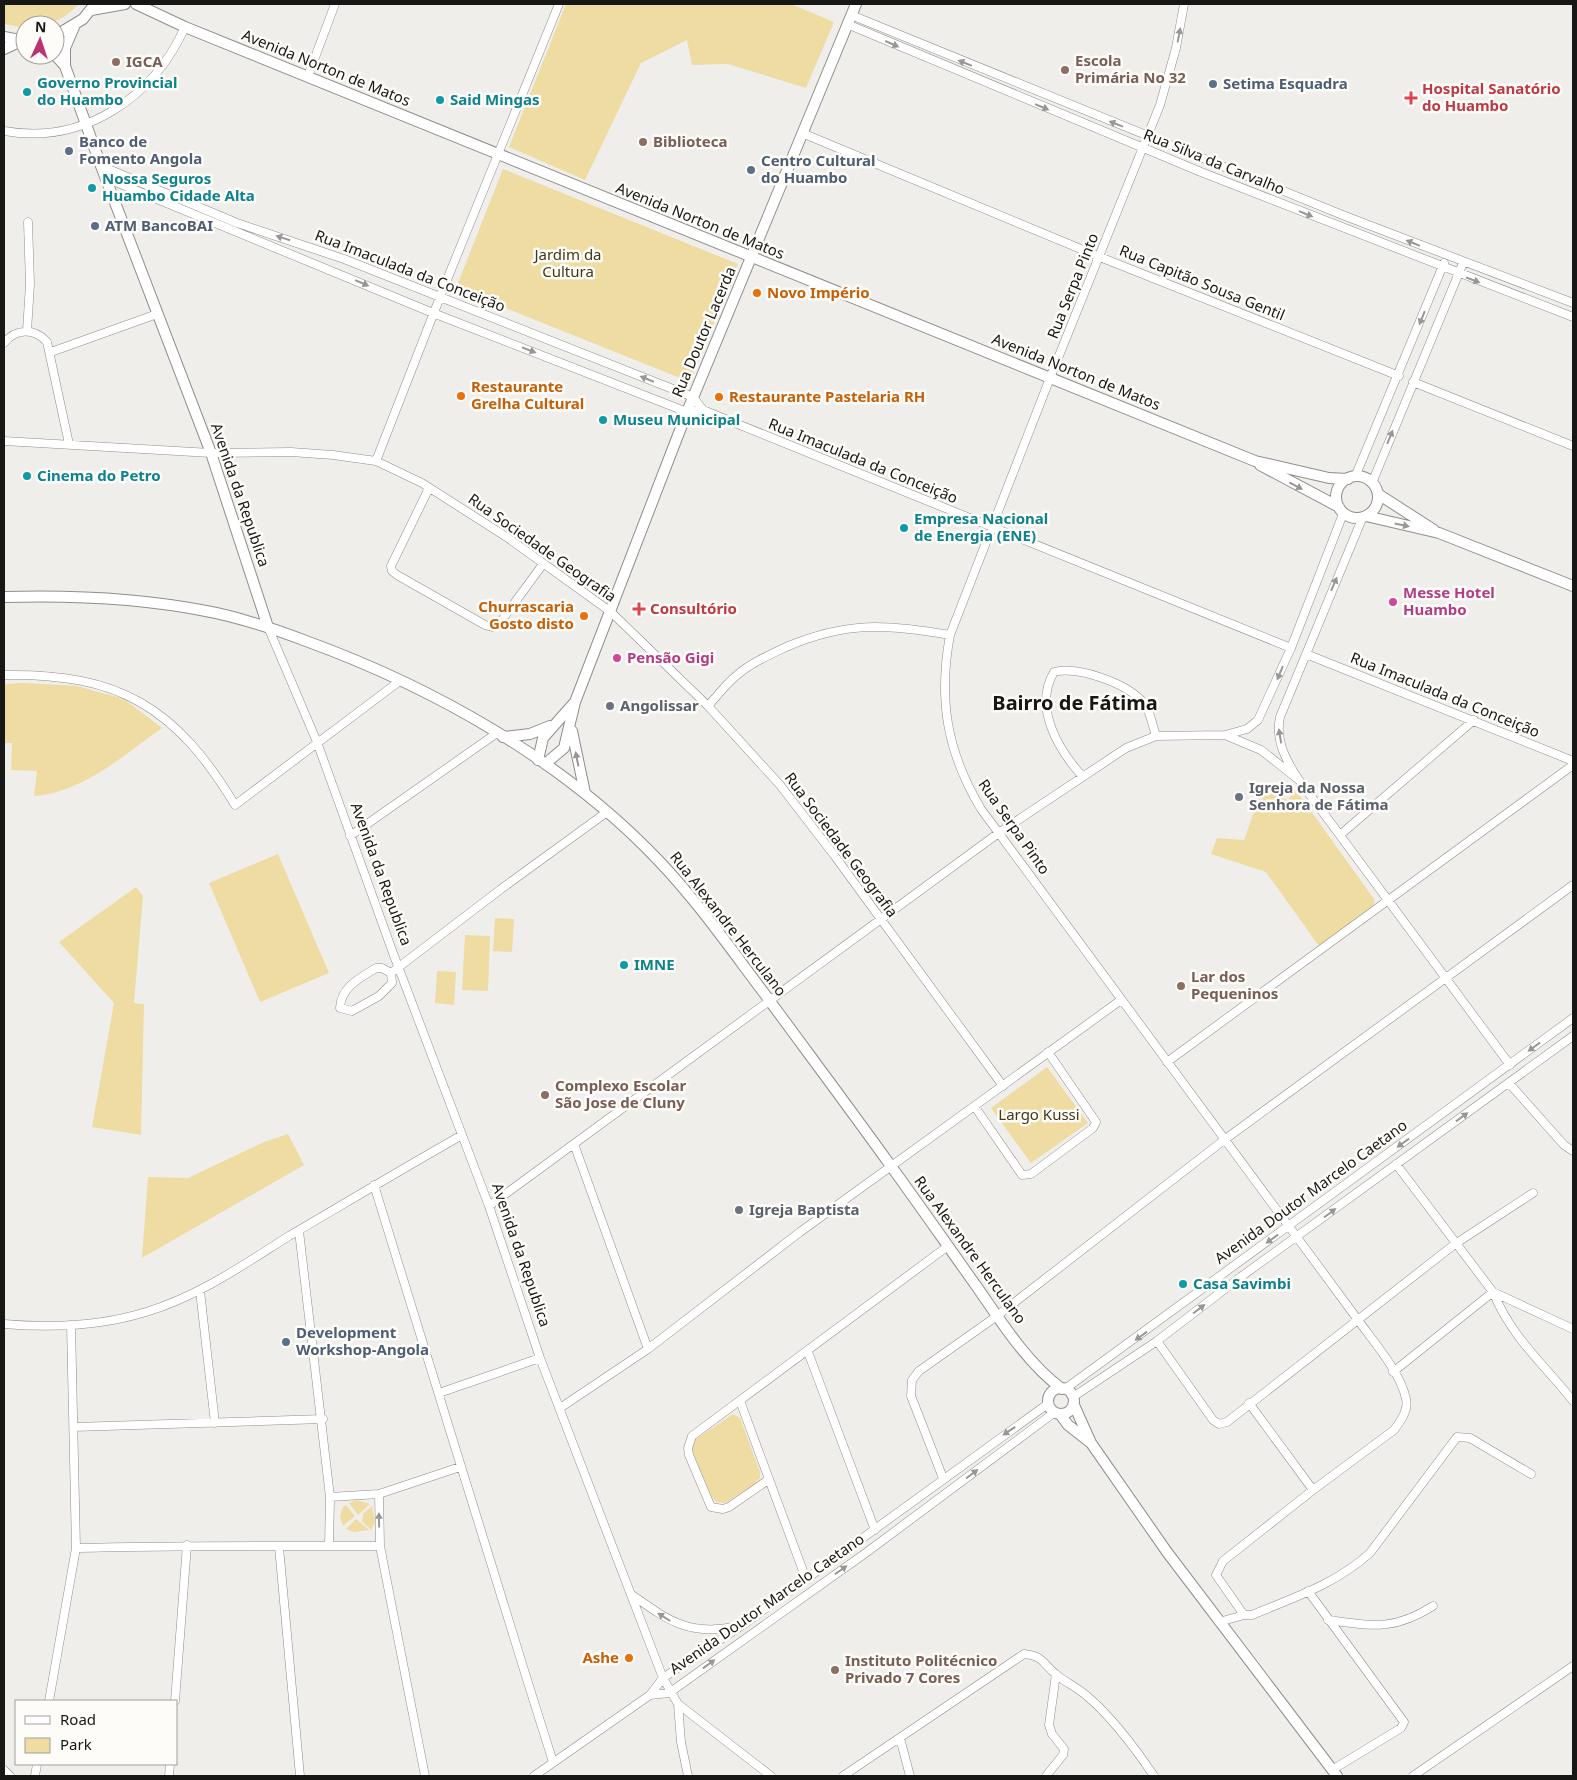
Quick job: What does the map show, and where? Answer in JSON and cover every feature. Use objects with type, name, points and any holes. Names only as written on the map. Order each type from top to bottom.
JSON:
[{"type":"main road","points":[[66,66],[65,48],[74,27],[93,7],[125,4]]},
{"type":"main road","name":"Avenida Norton de Matos","points":[[136,4],[186,27],[1255,462],[1341,511]]},
{"type":"main road","name":"Rua Doutor Lacerda","points":[[541,762],[564,748],[575,702],[612,612],[686,412],[856,4]]},
{"type":"main road","points":[[65,31],[74,27]]},
{"type":"main road","name":"Avenida da Republica","points":[[66,66],[101,166],[211,453],[268,627]]},
{"type":"main road","name":"Avenida Norton de Matos","points":[[1255,462],[1329,478],[1351,478]]},
{"type":"main road","points":[[1439,533],[1378,494],[1372,482],[1367,479],[1351,478],[1337,491],[1336,499],[1341,511],[1364,518],[1439,533],[1573,586]]},
{"type":"main road","points":[[1364,518],[1374,510],[1378,494]]},
{"type":"main road","name":"Rua Alexandre Herculano","points":[[4,597],[102,598],[141,602],[207,611],[268,627],[369,665],[401,680],[500,735],[585,794],[658,860],[688,894],[769,1000],[891,1166],[997,1316],[1043,1375],[1064,1389]]},
{"type":"main road","name":"Rua Doutor Lacerda","points":[[541,762],[542,738],[575,702]]},
{"type":"main road","points":[[500,735],[538,732],[558,722]]},
{"type":"main road","points":[[571,724],[585,794]]},
{"type":"main road","name":"Rua Alexandre Herculano","points":[[1043,1375],[1049,1401]]},
{"type":"main road","points":[[1064,1389],[1074,1401],[1091,1444],[1219,1622],[1334,1773]]},
{"type":"main road","name":"Avenida Doutor Marcelo Caetano","points":[[1049,1401],[1053,1391],[1064,1389]]},
{"type":"main road","points":[[1049,1401],[1068,1425],[1091,1444]]},
{"type":"main road","name":"Avenida Doutor Marcelo Caetano","points":[[1057,1413],[1068,1412],[1074,1401]]},
{"type":"street","points":[[308,76],[335,4]]},
{"type":"street","points":[[376,461],[433,313],[560,4]]},
{"type":"street","name":"Rua Serpa Pinto","points":[[1184,4],[1176,48],[1160,105],[1050,378],[950,635],[946,660],[944,708],[950,738],[970,790],[1121,1000],[1358,1320],[1393,1372],[1407,1399],[1401,1422],[1384,1438],[1312,1490],[1218,1567],[1216,1575],[1244,1615]]},
{"type":"street","name":"Rua Silva da Carvalho","points":[[849,20],[1001,77],[1447,257],[1573,303]]},
{"type":"street","name":"Rua Silva da Carvalho","points":[[849,20],[923,58],[1071,119],[1442,268],[1573,317]]},
{"type":"street","points":[[4,131],[39,134],[87,124],[113,111],[146,86],[158,73],[175,49],[186,27]]},
{"type":"street","points":[[923,58],[927,48]]},
{"type":"street","points":[[996,88],[1001,77]]},
{"type":"street","points":[[1071,119],[1075,108]]},
{"type":"street","name":"Rua Capitão Sousa Gentil","points":[[802,133],[1100,257],[1399,376]]},
{"type":"street","points":[[1201,172],[1206,160]]},
{"type":"street","name":"Rua Imaculada da Conceição","points":[[101,166],[237,223],[344,258],[511,324],[693,398],[703,410],[1291,648]]},
{"type":"street","name":"Rua Imaculada da Conceição","points":[[106,178],[433,313],[686,412],[703,410]]},
{"type":"street","points":[[1280,203],[1284,192]]},
{"type":"street","points":[[27,331],[30,284],[28,222]]},
{"type":"street","points":[[1351,478],[1399,376],[1447,257]]},
{"type":"street","points":[[339,273],[344,258]]},
{"type":"street","points":[[1372,482],[1463,262]]},
{"type":"street","points":[[51,352],[157,314]]},
{"type":"street","points":[[505,341],[511,324]]},
{"type":"street","points":[[4,343],[16,332],[27,331],[41,335],[48,342],[69,444]]},
{"type":"street","points":[[597,376],[603,362]]},
{"type":"street","points":[[1413,382],[1573,446]]},
{"type":"street","name":"Rua Sociedade Geografia","points":[[4,441],[211,453],[291,452],[333,454],[376,461],[429,488],[508,538],[612,612],[708,706],[796,804],[1003,1086]]},
{"type":"street","points":[[429,488],[391,566],[392,572],[485,625],[492,627],[499,624],[543,564]]},
{"type":"street","points":[[489,1206],[1000,832],[1126,748],[1156,736],[1225,735],[1247,729],[1258,720],[1291,648],[1341,511]]},
{"type":"street","points":[[1364,518],[1306,654],[1278,727],[1282,749],[1299,780],[1510,1065]]},
{"type":"street","name":"Avenida da Republica","points":[[268,627],[317,742],[350,836],[489,1206],[540,1358],[669,1692],[678,1704],[771,1776]]},
{"type":"street","points":[[708,706],[737,675],[766,656],[831,631],[847,628],[906,628],[950,635]]},
{"type":"street","name":"Rua Imaculada da Conceição","points":[[1306,654],[1573,761]]},
{"type":"street","points":[[1082,776],[1059,745],[1052,730],[1045,694],[1046,684],[1054,672],[1066,669],[1092,675],[1129,692],[1141,700],[1150,715],[1156,736]]},
{"type":"street","points":[[4,675],[75,678],[124,693],[160,714],[192,743],[216,772],[235,805],[401,680]]},
{"type":"street","points":[[1340,835],[1474,720]]},
{"type":"street","points":[[350,836],[500,735]]},
{"type":"street","points":[[1225,735],[1261,750],[1299,780]]},
{"type":"street","points":[[1167,1062],[1573,765]]},
{"type":"street","points":[[391,973],[501,889],[607,812]]},
{"type":"street","points":[[943,1478],[911,1396],[912,1380],[919,1371],[997,1316],[1224,1140],[1573,885]]},
{"type":"street","points":[[376,968],[382,968],[391,973],[392,983],[380,996],[352,1011],[340,1008],[341,997],[346,989],[357,980],[376,968]]},
{"type":"street","points":[[560,1408],[648,1349],[736,1280],[1121,1000]]},
{"type":"street","name":"Avenida Doutor Marcelo Caetano","points":[[1064,1389],[1573,1018]]},
{"type":"street","name":"Avenida Doutor Marcelo Caetano","points":[[1074,1401],[1242,1276],[1573,1036]]},
{"type":"street","points":[[975,1107],[1022,1175],[1031,1174],[1093,1128],[1096,1122],[1048,1052]]},
{"type":"street","points":[[1509,1083],[1564,1145],[1573,1151]]},
{"type":"street","points":[[4,1324],[71,1325],[106,1321],[145,1313],[190,1296],[374,1185],[462,1135]]},
{"type":"street","points":[[574,1144],[648,1349]]},
{"type":"street","points":[[1396,1164],[1493,1292],[1502,1313],[1515,1335],[1573,1400]]},
{"type":"street","points":[[374,1185],[553,1762]]},
{"type":"street","points":[[1157,1340],[1213,1420],[1220,1424],[1227,1422],[1455,1244],[1533,1193]]},
{"type":"street","points":[[299,1231],[323,1419],[330,1497],[329,1546]]},
{"type":"street","points":[[768,1480],[723,1509],[712,1507],[689,1454],[688,1448],[692,1436],[808,1352],[948,1246]]},
{"type":"street","points":[[200,1290],[216,1422]]},
{"type":"street","points":[[1493,1292],[1573,1329]]},
{"type":"street","points":[[1393,1372],[1493,1292]]},
{"type":"street","points":[[49,1700],[76,1548],[71,1325]]},
{"type":"street","points":[[808,1352],[875,1530]]},
{"type":"street","points":[[439,1393],[540,1358]]},
{"type":"street","points":[[740,1401],[806,1580]]},
{"type":"street","name":"Avenida Doutor Marcelo Caetano","points":[[650,1695],[663,1678],[806,1580],[1049,1401]]},
{"type":"street","points":[[1249,1403],[1312,1490]]},
{"type":"street","name":"Avenida Doutor Marcelo Caetano","points":[[650,1695],[669,1692],[867,1552],[1057,1413]]},
{"type":"street","points":[[74,1427],[323,1419]]},
{"type":"street","points":[[1219,1622],[1244,1615],[1252,1616],[1334,1580],[1370,1553],[1457,1437],[1470,1438],[1531,1474]]},
{"type":"street","points":[[330,1497],[379,1494],[460,1467]]},
{"type":"street","points":[[379,1494],[380,1546],[425,1776]]},
{"type":"street","points":[[76,1548],[187,1545],[279,1547],[380,1546]]},
{"type":"street","points":[[175,1700],[187,1545]]},
{"type":"street","points":[[279,1547],[300,1776]]},
{"type":"street","points":[[1308,1591],[1404,1722],[1401,1728],[1334,1773]]},
{"type":"street","points":[[631,1594],[669,1621],[682,1626],[719,1630],[744,1624]]},
{"type":"street","points":[[1328,1620],[1373,1626],[1399,1623],[1415,1617],[1433,1606]]},
{"type":"street","points":[[843,1776],[1024,1654],[1036,1655],[1044,1660],[1056,1674],[1087,1696],[1136,1750],[1154,1776]]},
{"type":"street","points":[[1413,1776],[1573,1666]]},
{"type":"street","points":[[1046,1776],[1063,1755],[1064,1749],[1052,1734],[1049,1725],[1056,1674]]},
{"type":"street","points":[[534,1776],[650,1695]]},
{"type":"street","points":[[678,1704],[678,1723],[688,1776]]},
{"type":"street","points":[[900,1738],[910,1776]]},
{"type":"street","points":[[4,1770],[10,1776]]},
{"type":"green space","points":[[4,4],[79,4],[65,16],[15,15],[15,26],[4,24]]},
{"type":"green space","points":[[566,4],[791,4],[834,22],[806,88],[728,64],[692,65],[687,40],[641,63],[585,180],[509,147]]},
{"type":"green space","name":"Jardim da Cultura","points":[[503,169],[738,264],[690,382],[456,288]]},
{"type":"green space","points":[[23,683],[77,686],[124,699],[162,728],[117,761],[86,780],[69,788],[34,796],[37,771],[11,770],[12,743],[4,743],[4,684]]},
{"type":"green space","points":[[1262,789],[1288,800],[1295,789],[1374,899],[1374,906],[1319,946],[1266,872],[1211,854],[1217,838],[1244,840]]},
{"type":"green space","points":[[278,854],[329,973],[260,1002],[209,883]]},
{"type":"green space","points":[[136,887],[143,896],[134,1003],[144,1004],[141,1135],[92,1127],[114,1003],[59,942]]},
{"type":"green space","points":[[495,918],[514,919],[512,952],[493,951]]},
{"type":"green space","points":[[465,935],[490,936],[488,991],[462,990]]},
{"type":"green space","points":[[437,971],[456,972],[454,1005],[435,1003]]},
{"type":"green space","name":"Largo Kussi","points":[[1047,1067],[1088,1123],[1031,1163],[991,1108]]},
{"type":"green space","points":[[288,1134],[304,1165],[142,1258],[148,1177],[188,1178],[264,1142]]},
{"type":"green space","points":[[733,1414],[740,1418],[760,1472],[760,1478],[753,1485],[725,1503],[716,1502],[711,1496],[691,1448],[693,1441]]},
{"type":"green space","points":[[356,1500],[370,1504],[358,1515],[349,1503]]},
{"type":"green space","points":[[346,1505],[355,1516],[343,1526],[340,1517],[343,1507]]},
{"type":"green space","points":[[372,1506],[375,1522],[371,1530],[362,1521],[363,1514]]},
{"type":"green space","points":[[356,1519],[369,1530],[354,1532],[346,1529]]},
{"type":"place","name":"IGCA","points":[[116,62]]},
{"type":"place","name":"Escola Primária No 32","points":[[1065,70]]},
{"type":"place","name":"Setima Esquadra","points":[[1213,84]]},
{"type":"place","name":"Governo Provincial do Huambo","points":[[27,92]]},
{"type":"place","name":"Hospital Sanatório do Huambo","points":[[1411,98]]},
{"type":"place","name":"Said Mingas","points":[[440,100]]},
{"type":"place","name":"Biblioteca","points":[[643,142]]},
{"type":"place","name":"Banco de Fomento Angola","points":[[69,151]]},
{"type":"place","name":"Centro Cultural do Huambo","points":[[751,170]]},
{"type":"place","name":"Nossa Seguros Huambo Cidade Alta","points":[[92,188]]},
{"type":"place","name":"ATM BancoBAI","points":[[95,226]]},
{"type":"place","name":"Novo Império","points":[[757,293]]},
{"type":"place","name":"Restaurante Grelha Cultural","points":[[461,396]]},
{"type":"place","name":"Restaurante Pastelaria RH","points":[[719,397]]},
{"type":"place","name":"Museu Municipal","points":[[603,420]]},
{"type":"place","name":"Cinema do Petro","points":[[27,476]]},
{"type":"place","name":"Empresa Nacional de Energia (ENE)","points":[[904,528]]},
{"type":"place","name":"Messe Hotel Huambo","points":[[1393,602]]},
{"type":"place","name":"Consultório","points":[[639,609]]},
{"type":"place","name":"Churrascaria Gosto disto","points":[[584,616]]},
{"type":"place","name":"Pensão Gigi","points":[[617,658]]},
{"type":"place","name":"Angolissar","points":[[610,706]]},
{"type":"place","name":"Igreja da Nossa Senhora de Fátima","points":[[1239,797]]},
{"type":"place","name":"IMNE","points":[[624,965]]},
{"type":"place","name":"Lar dos Pequeninos","points":[[1181,986]]},
{"type":"place","name":"Complexo Escolar São Jose de Cluny","points":[[545,1095]]},
{"type":"place","name":"Igreja Baptista","points":[[739,1210]]},
{"type":"place","name":"Casa Savimbi","points":[[1183,1284]]},
{"type":"place","name":"Development Workshop-Angola","points":[[286,1342]]},
{"type":"place","name":"Ashe","points":[[629,1658]]},
{"type":"place","name":"Instituto Politécnico Privado 7 Cores","points":[[835,1670]]},
{"type":"district","name":"Bairro de Fátima","points":[[1075,703]]}]
